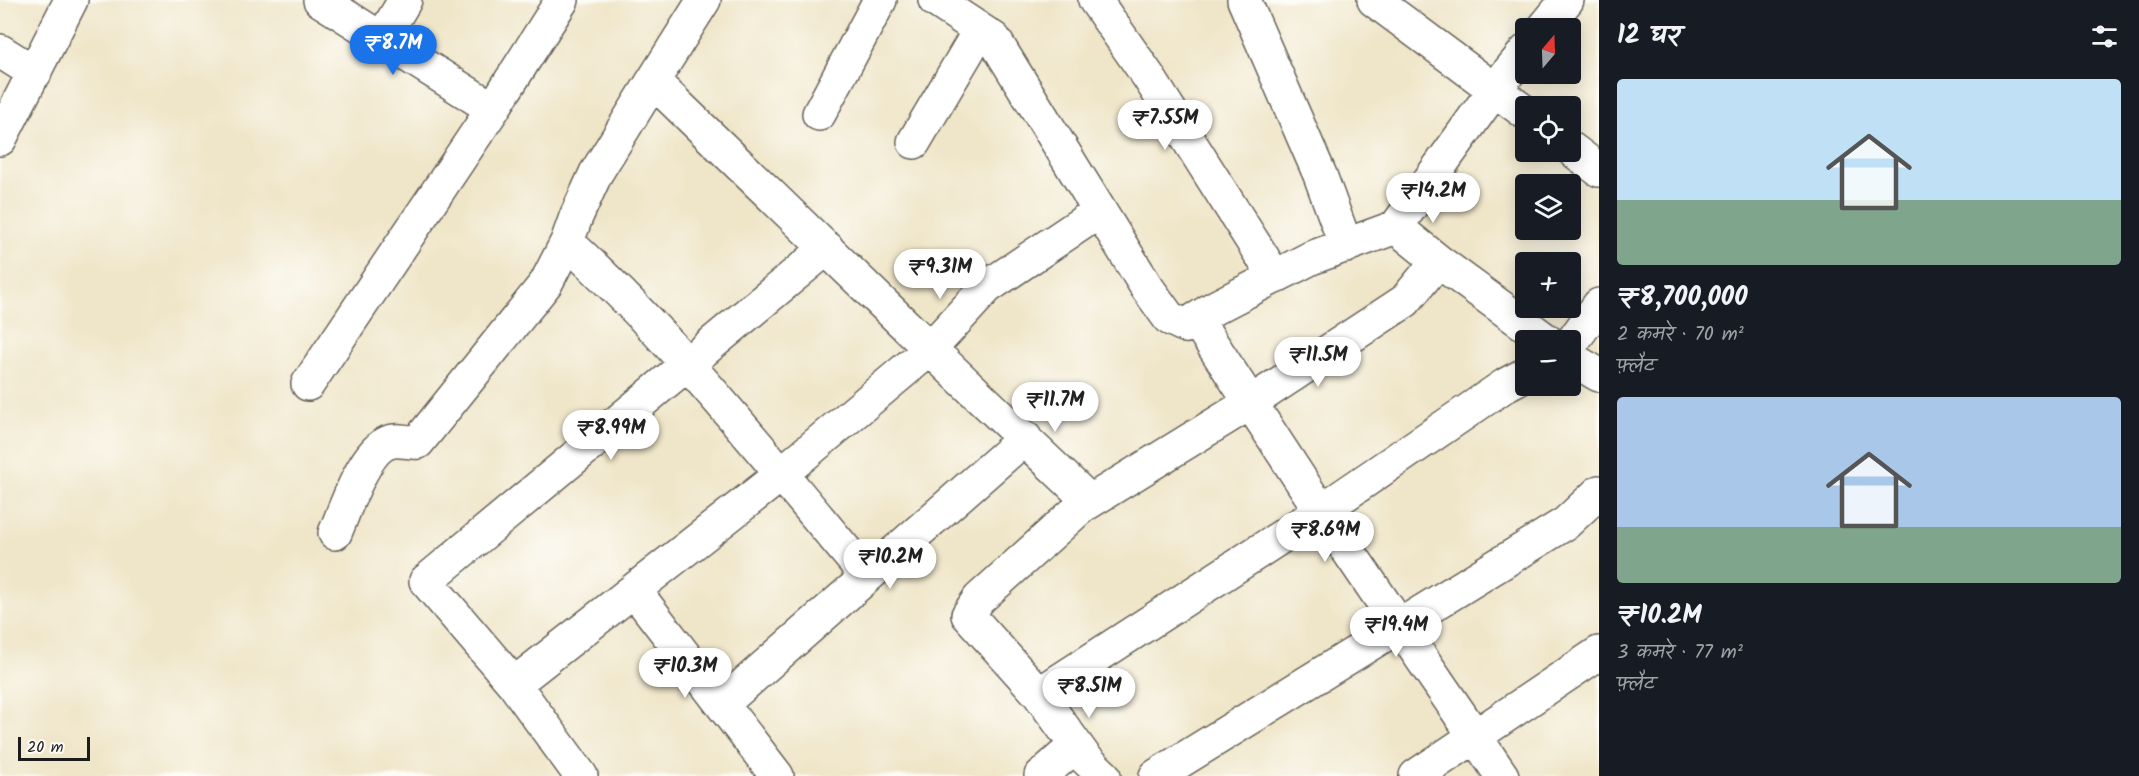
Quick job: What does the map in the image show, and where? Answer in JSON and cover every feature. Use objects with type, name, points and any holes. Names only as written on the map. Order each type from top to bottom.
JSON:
[{"type":"street","points":[[0,139],[71,0]]},
{"type":"street","points":[[320,0],[493,109]]},
{"type":"street","points":[[382,39],[405,0]]},
{"type":"street","points":[[308,384],[493,109],[562,0]]},
{"type":"street","points":[[335,533],[369,458],[381,446],[394,441],[418,442],[546,283],[567,242],[596,173],[704,0]]},
{"type":"street","points":[[819,114],[880,0]]},
{"type":"street","points":[[935,0],[994,39],[1146,286],[1168,318],[1186,326],[1214,308],[1311,258],[1396,227],[1515,64]]},
{"type":"street","points":[[1095,0],[1148,76],[1275,277]]},
{"type":"street","points":[[1244,0],[1320,175],[1346,246]]},
{"type":"street","points":[[1552,18],[1566,0]]},
{"type":"street","points":[[1394,6],[1515,104]]},
{"type":"street","points":[[914,142],[980,30]]},
{"type":"street","points":[[0,51],[35,73]]},
{"type":"street","points":[[653,81],[1080,492],[1081,507]]},
{"type":"street","points":[[1581,156],[1599,170]]},
{"type":"street","points":[[514,684],[781,474],[930,349],[987,287],[1100,211]]},
{"type":"street","points":[[1396,227],[1438,261],[1532,330]]},
{"type":"street","points":[[567,242],[603,275],[688,363],[867,576]]},
{"type":"street","points":[[581,776],[514,684],[426,581],[827,248]]},
{"type":"street","points":[[1104,776],[1086,759],[1039,693],[968,615],[979,599],[1081,507],[1250,403],[1405,301],[1438,261]]},
{"type":"street","points":[[1581,330],[1599,305]]},
{"type":"street","points":[[1196,319],[1321,511],[1502,776]]},
{"type":"street","points":[[1581,364],[1599,375]]},
{"type":"street","points":[[1039,693],[1321,511],[1515,380]]},
{"type":"street","points":[[722,704],[1024,438]]},
{"type":"street","points":[[1156,776],[1566,523],[1599,492]]},
{"type":"street","points":[[634,590],[777,776]]},
{"type":"street","points":[[1416,776],[1599,653]]},
{"type":"street","points":[[1041,776],[1076,745]]}]
